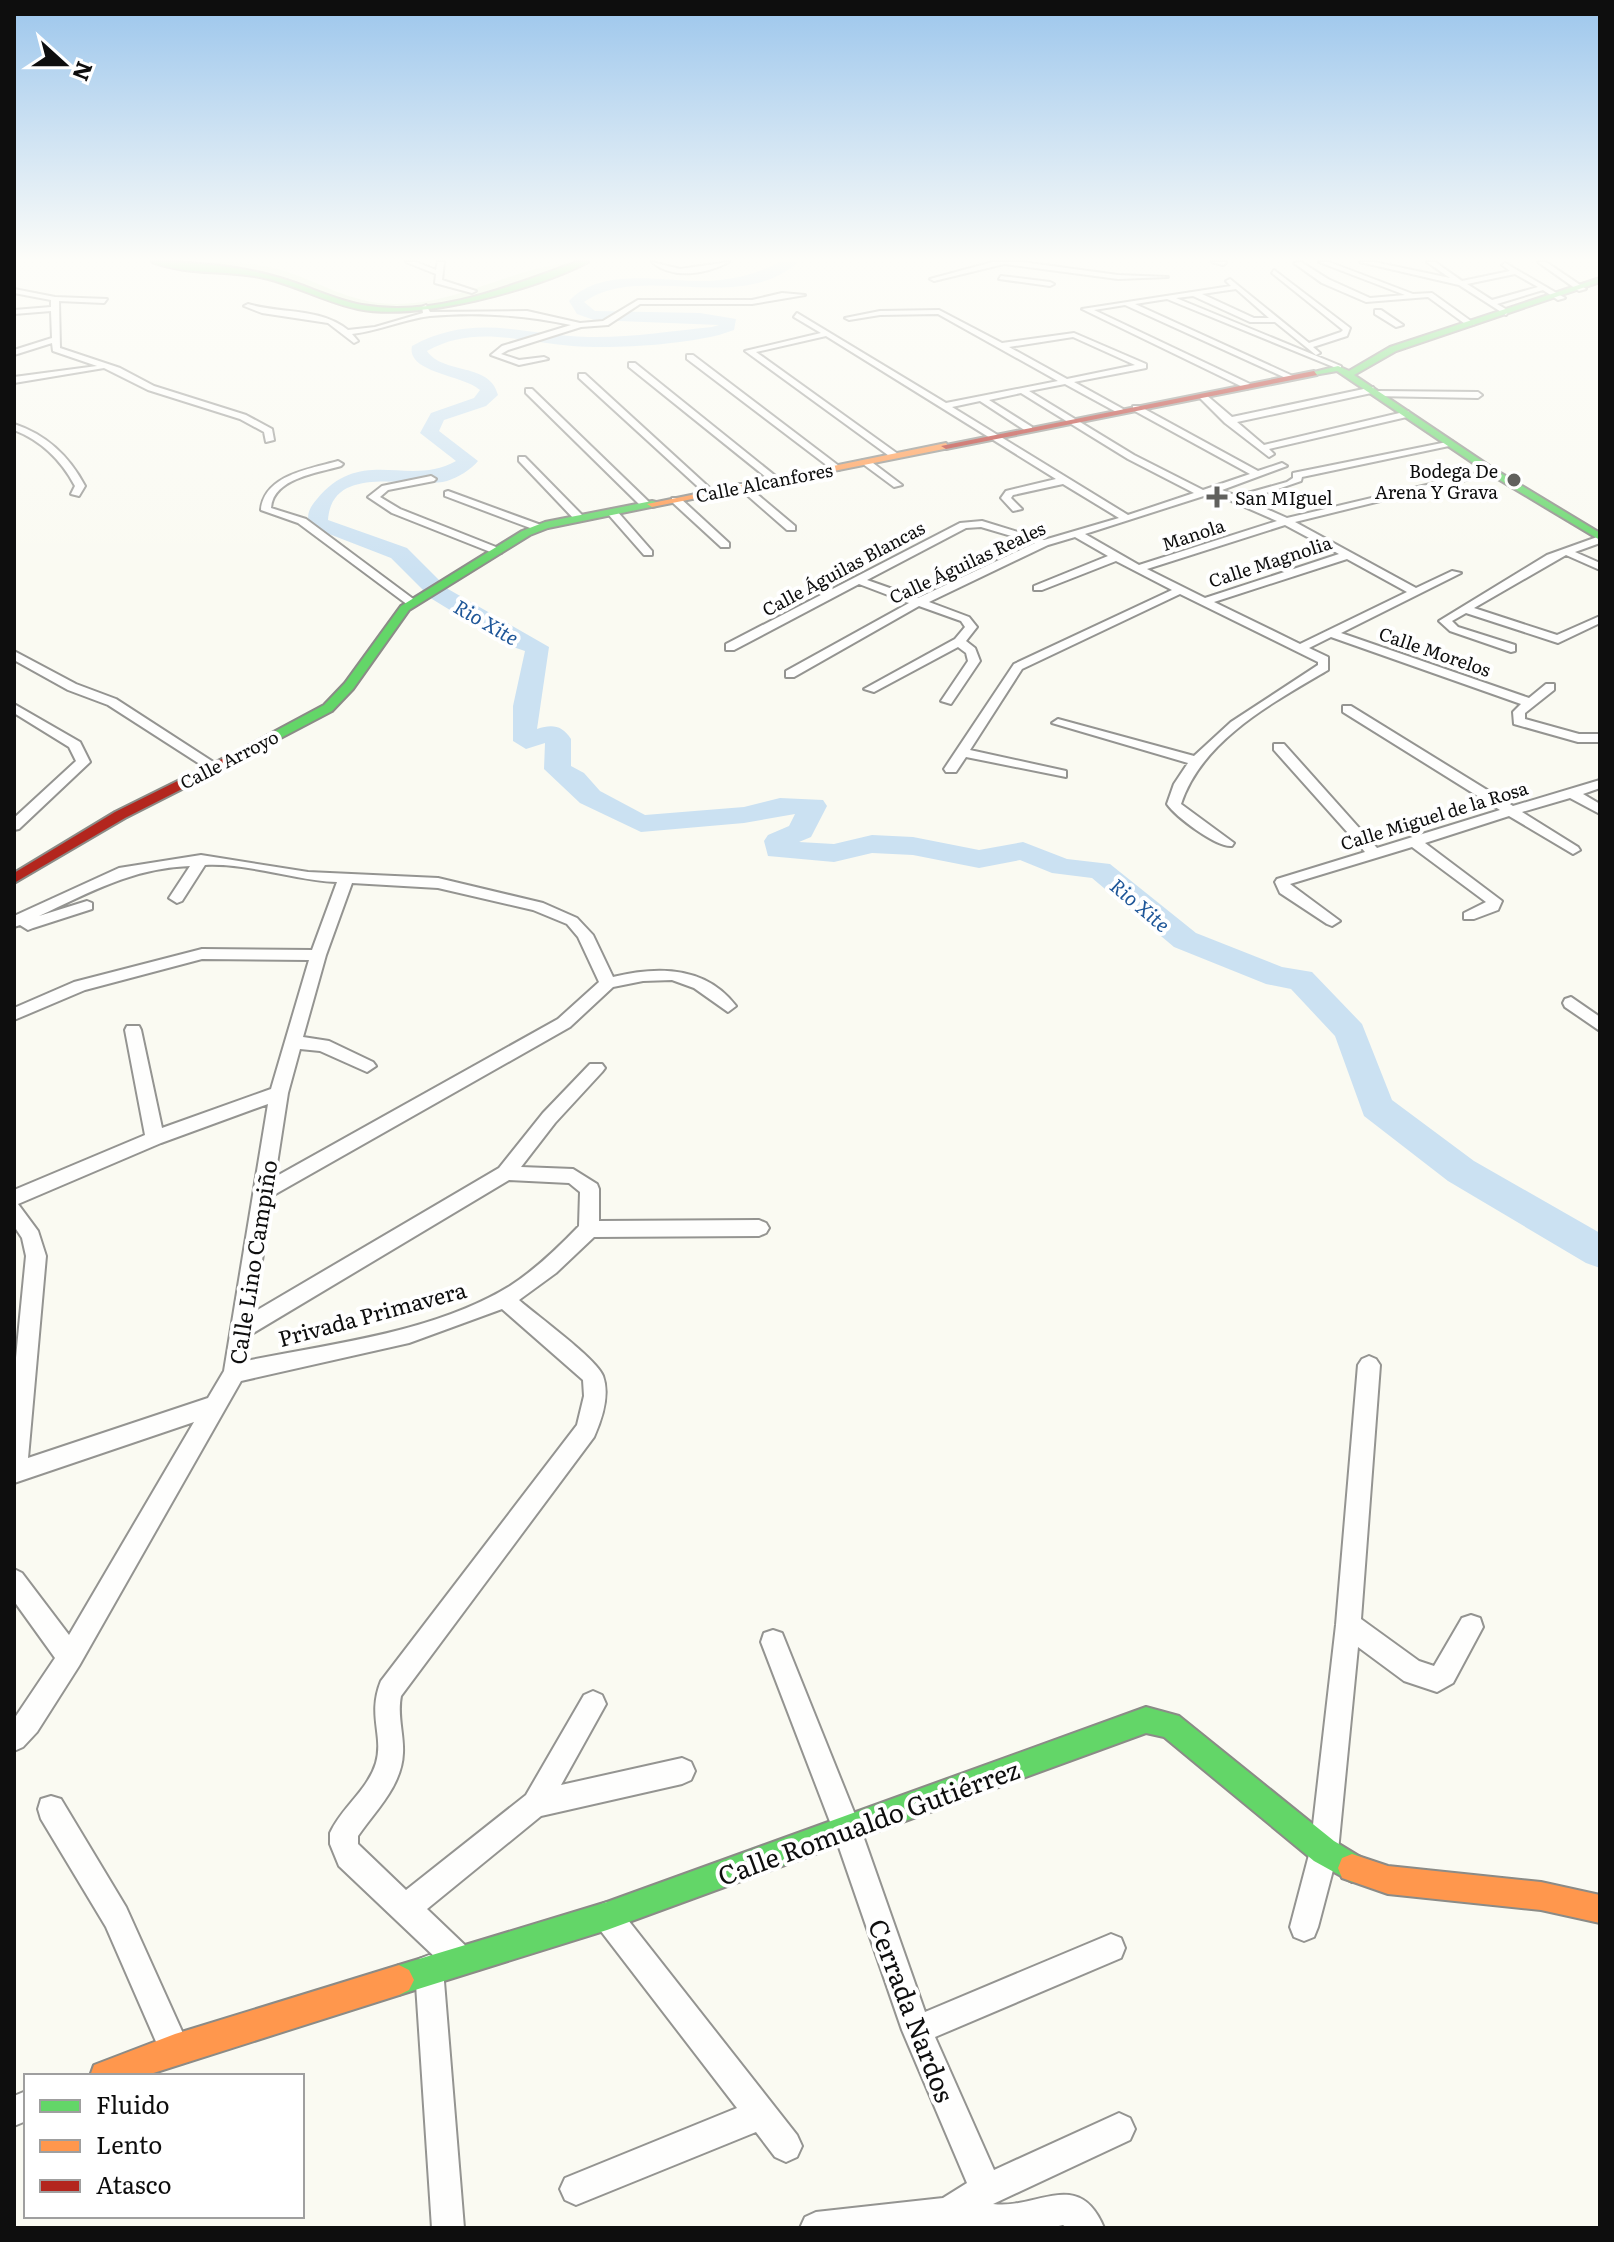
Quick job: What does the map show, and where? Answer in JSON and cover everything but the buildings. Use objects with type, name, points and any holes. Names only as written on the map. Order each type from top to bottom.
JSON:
[{"type":"street","points":[[14,380],[107,367],[151,388],[252,421],[269,431],[269,440]]},
{"type":"street","points":[[634,367],[775,480]]},
{"type":"street","points":[[703,367],[836,468]]},
{"type":"street","points":[[769,367],[895,456]]},
{"type":"street","points":[[880,367],[1127,519]]},
{"type":"street","points":[[1039,367],[1257,474]]},
{"type":"street","points":[[944,406],[1140,367]]},
{"type":"street","points":[[1206,367],[1247,386]]},
{"type":"street","points":[[1268,367],[1291,377]]},
{"type":"street","points":[[1334,367],[1344,371],[1354,367]]},
{"type":"street","points":[[1338,367],[1491,471],[1600,538]]},
{"type":"street","name":"Calle Alcanfores","points":[[416,600],[537,527],[1291,377],[1344,371]]},
{"type":"street","points":[[582,376],[710,493]]},
{"type":"street","points":[[529,391],[646,505]]},
{"type":"street","points":[[1024,392],[1178,483],[1204,494]]},
{"type":"street","points":[[1228,421],[1376,392],[1478,395]]},
{"type":"street","points":[[1202,396],[1228,421],[1296,475],[1449,443]]},
{"type":"street","points":[[982,399],[1029,429]]},
{"type":"street","points":[[1261,448],[1408,414]]},
{"type":"street","points":[[14,427],[44,440],[53,449],[75,475],[80,486],[76,494]]},
{"type":"street","points":[[522,459],[579,518]]},
{"type":"street","points":[[866,462],[897,485]]},
{"type":"street","points":[[338,464],[274,489],[268,497],[266,510],[302,521],[416,600]]},
{"type":"street","name":"Calle Águilas Reales","points":[[790,674],[918,603],[1044,543],[1127,519],[1282,466]]},
{"type":"street","name":"Manola","points":[[1138,569],[1286,521],[1491,471]]},
{"type":"street","points":[[1238,499],[1290,484],[1298,479],[1296,475]]},
{"type":"street","points":[[431,479],[378,491],[373,495],[374,500],[497,551]]},
{"type":"street","points":[[1017,509],[1006,498],[1009,493],[1062,481]]},
{"type":"street","points":[[742,486],[791,528]]},
{"type":"street","points":[[1215,490],[1286,521],[1415,592]]},
{"type":"street","points":[[448,494],[537,527]]},
{"type":"street","points":[[676,500],[725,545]]},
{"type":"street","points":[[612,512],[648,553]]},
{"type":"street","name":"Calle Águilas Blancas","points":[[730,647],[964,525],[973,523],[1044,543]]},
{"type":"street","points":[[1077,534],[1138,569],[1324,660],[1324,667],[1259,705],[1225,733],[1178,790],[1174,804],[1227,843]]},
{"type":"street","points":[[1511,648],[1446,623],[1464,609],[1565,551],[1600,538]]},
{"type":"street","points":[[1565,551],[1600,567]]},
{"type":"street","name":"Calle Magnolia","points":[[1203,602],[1348,555]]},
{"type":"street","points":[[1038,588],[1115,557]]},
{"type":"street","points":[[1300,648],[1456,573]]},
{"type":"street","points":[[860,581],[970,622],[968,634],[959,642],[870,689]]},
{"type":"street","points":[[951,769],[1018,667],[1180,590]]},
{"type":"street","name":"Calle Arroyo","points":[[14,879],[120,815],[333,704],[416,600]]},
{"type":"street","points":[[1464,609],[1558,639],[1600,619]]},
{"type":"street","name":"Calle Morelos","points":[[1330,633],[1528,702]]},
{"type":"street","points":[[947,701],[974,661],[971,651],[959,642]]},
{"type":"street","points":[[14,655],[72,687],[112,702],[214,767]]},
{"type":"street","points":[[1550,687],[1528,702],[1516,717],[1519,721],[1596,739]]},
{"type":"street","points":[[14,708],[75,745],[83,762],[14,826]]},
{"type":"street","points":[[1347,709],[1573,850]]},
{"type":"street","points":[[1058,723],[1199,762]]},
{"type":"street","points":[[1279,747],[1373,852]]},
{"type":"street","points":[[961,752],[1061,774]]},
{"type":"street","name":"Calle Miguel de la Rosa","points":[[1332,921],[1282,885],[1289,879],[1373,852],[1600,784]]},
{"type":"street","points":[[1571,792],[1600,810]]},
{"type":"street","points":[[1413,841],[1494,901],[1493,907],[1469,916]]},
{"type":"street","points":[[177,898],[201,859]]},
{"type":"street","points":[[14,922],[124,871],[201,859],[346,879],[438,883],[557,912],[585,935],[608,983]]},
{"type":"street","name":"Calle Lino Campiño","points":[[14,1738],[28,1723],[70,1657],[234,1373],[279,1093],[318,955],[346,879]]},
{"type":"street","points":[[14,931],[87,906]]},
{"type":"street","points":[[14,1014],[80,986],[202,954],[318,955]]},
{"type":"street","points":[[264,1192],[564,1023],[608,983],[647,973],[675,976],[705,984],[728,1006]]},
{"type":"street","points":[[1571,1003],[1600,1025]]},
{"type":"street","points":[[133,1030],[155,1138]]},
{"type":"street","points":[[293,1042],[323,1045],[367,1066]]},
{"type":"street","points":[[243,1329],[506,1173],[549,1118],[596,1068]]},
{"type":"street","points":[[14,1198],[155,1138],[279,1093]]},
{"type":"street","points":[[506,1173],[573,1176],[583,1180],[590,1189],[589,1229],[759,1228]]},
{"type":"street","points":[[14,1210],[31,1236],[36,1256],[15,1472],[215,1405]]},
{"type":"street","name":"Privada Primavera","points":[[234,1373],[443,1323],[504,1299],[556,1264],[589,1229]]},
{"type":"street","points":[[461,1961],[349,1856],[344,1833],[384,1777],[390,1762],[384,1721],[390,1690],[586,1430],[594,1406],[596,1386],[592,1375],[504,1299]]},
{"type":"street","points":[[1304,1927],[1324,1851],[1348,1625],[1369,1365]]},
{"type":"street","points":[[14,1581],[70,1657]]},
{"type":"street","points":[[1348,1625],[1413,1672],[1437,1679],[1444,1674],[1471,1627]]},
{"type":"street","name":"Cerrada Nardos","points":[[773,1642],[846,1827],[917,2030],[986,2190]]},
{"type":"street","points":[[405,1909],[535,1804],[593,1704]]},
{"type":"street","name":"Calle Romualdo Gutiérrez","points":[[110,2074],[175,2049],[607,1916],[1146,1720],[1170,1725],[1191,1740],[1324,1851],[1354,1869],[1388,1880],[1541,1896],[1600,1909]]},
{"type":"street","points":[[535,1804],[682,1771]]},
{"type":"street","points":[[51,1809],[116,1917],[175,2049]]},
{"type":"street","points":[[607,1916],[786,2146]]},
{"type":"street","points":[[917,2030],[1111,1948]]},
{"type":"street","points":[[429,1969],[448,2228]]},
{"type":"street","points":[[576,2189],[759,2115]]},
{"type":"street","points":[[947,2214],[986,2190],[1119,2129]]},
{"type":"street","points":[[816,2228],[947,2214],[1006,2222],[1063,2209],[1073,2211],[1088,2228]]},
{"type":"waterway","name":"Rio Xite","points":[[439,367],[470,376],[488,389],[489,395],[480,402],[437,417],[429,433],[469,461],[443,476],[373,474],[339,485],[319,509],[318,523],[399,553],[440,594],[515,640],[537,647],[525,706],[526,741],[551,733],[558,739],[557,769],[574,779],[590,797],[641,824],[704,816],[744,815],[780,806],[813,806],[801,831],[778,841],[778,850],[834,853],[872,844],[913,846],[979,859],[1023,851],[1062,867],[1100,870],[1185,940],[1277,977],[1301,980],[1350,1032],[1377,1107],[1461,1171],[1600,1252]]},
{"type":"traffic: fast","points":[[1350,374],[1363,367]]},
{"type":"traffic: fast","points":[[1314,373],[1338,368],[1491,471],[1600,537]]},
{"type":"traffic: fast","points":[[234,757],[328,708],[349,686],[405,608],[526,533],[545,525],[652,504]]},
{"type":"traffic: fast","points":[[399,1980],[607,1916],[1146,1720],[1170,1725],[1324,1851],[1352,1868]]},
{"type":"traffic: slow","points":[[652,504],[946,446]]},
{"type":"traffic: slow","points":[[1352,1868],[1388,1880],[1541,1896],[1600,1909]]},
{"type":"traffic: slow","points":[[110,2074],[175,2049],[399,1980]]},
{"type":"traffic: jam","points":[[946,446],[1314,373]]},
{"type":"traffic: jam","points":[[14,879],[120,815],[234,757]]},
{"type":"place","name":"Bodega De Arena Y Grava","points":[[1514,480]]},
{"type":"place","name":"San MIguel","points":[[1217,497]]}]
